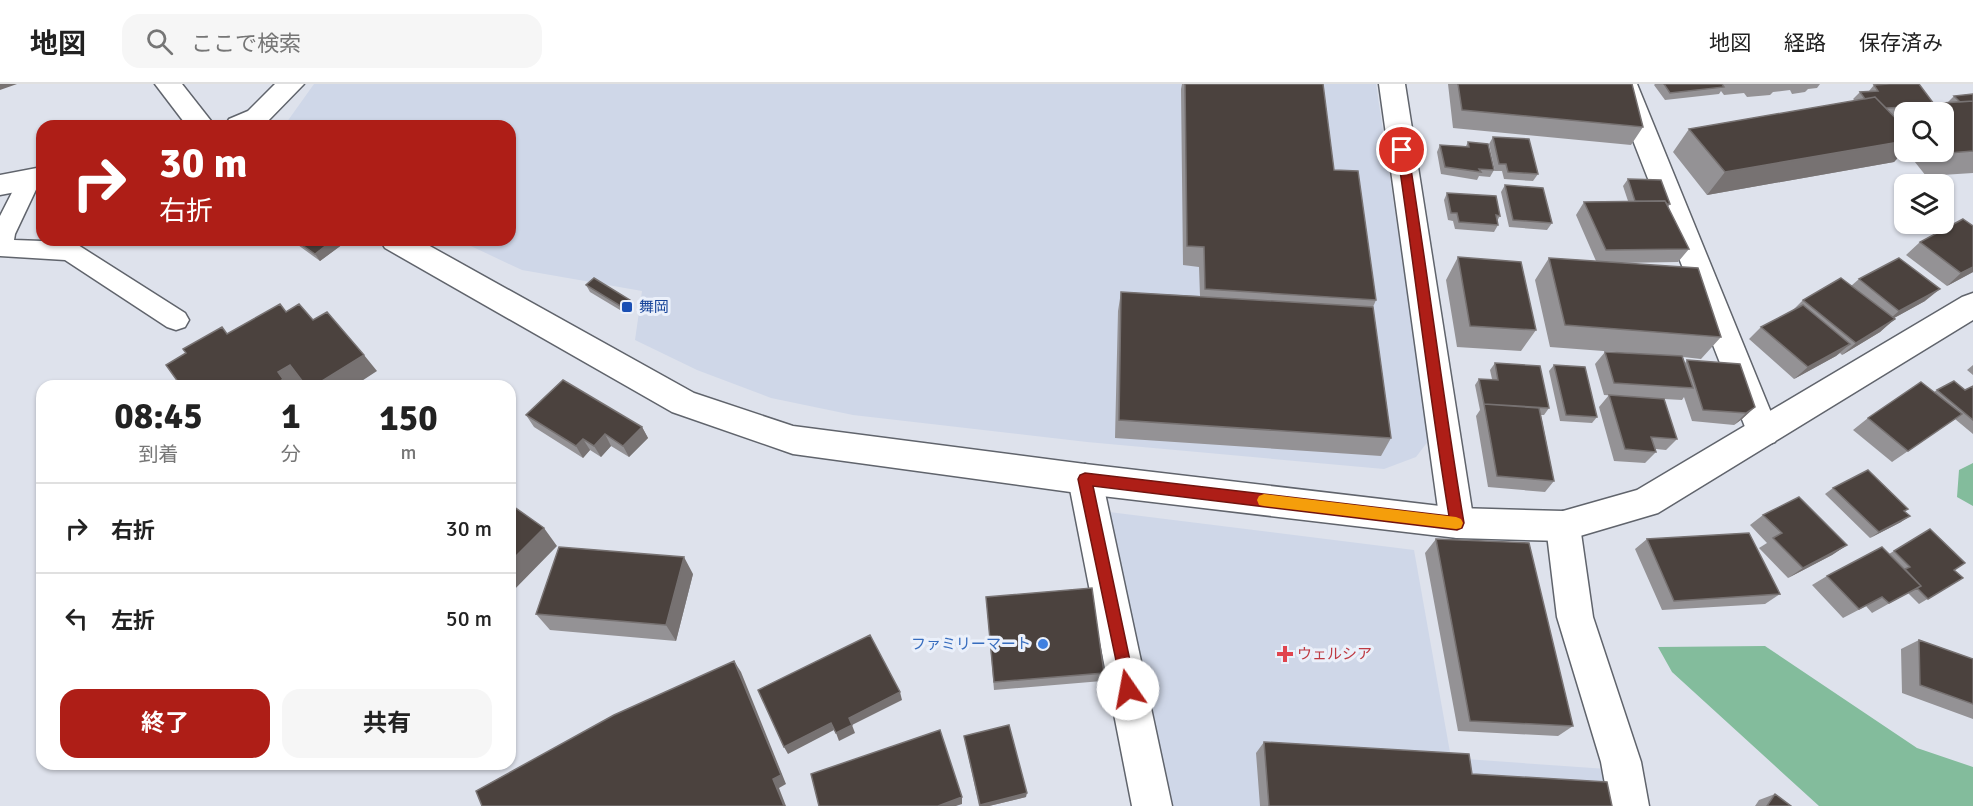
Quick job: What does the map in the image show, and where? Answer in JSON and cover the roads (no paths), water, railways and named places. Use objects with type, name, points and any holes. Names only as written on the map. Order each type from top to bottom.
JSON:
[{"type":"street","points":[[168,84],[197,120]]},
{"type":"street","points":[[251,120],[257,117],[291,84]]},
{"type":"street","points":[[1392,84],[1420,261],[1437,404],[1457,523]]},
{"type":"street","points":[[1624,84],[1763,432]]},
{"type":"street","points":[[0,185],[36,178]]},
{"type":"street","points":[[406,246],[674,398],[694,407],[793,440],[1085,479],[1457,523],[1563,526],[1646,502],[1973,304]]},
{"type":"street","points":[[1085,479],[1152,806]]},
{"type":"street","points":[[1563,526],[1575,617],[1621,762],[1629,806]]},
{"type":"lane","points":[[36,178],[3,234],[2,248],[70,251],[176,320]]},
{"type":"place","name":"舞岡","points":[[627,307]]},
{"type":"place","name":"ファミリーマート","points":[[1043,644]]},
{"type":"place","name":"ウェルシア","points":[[1285,654]]}]
